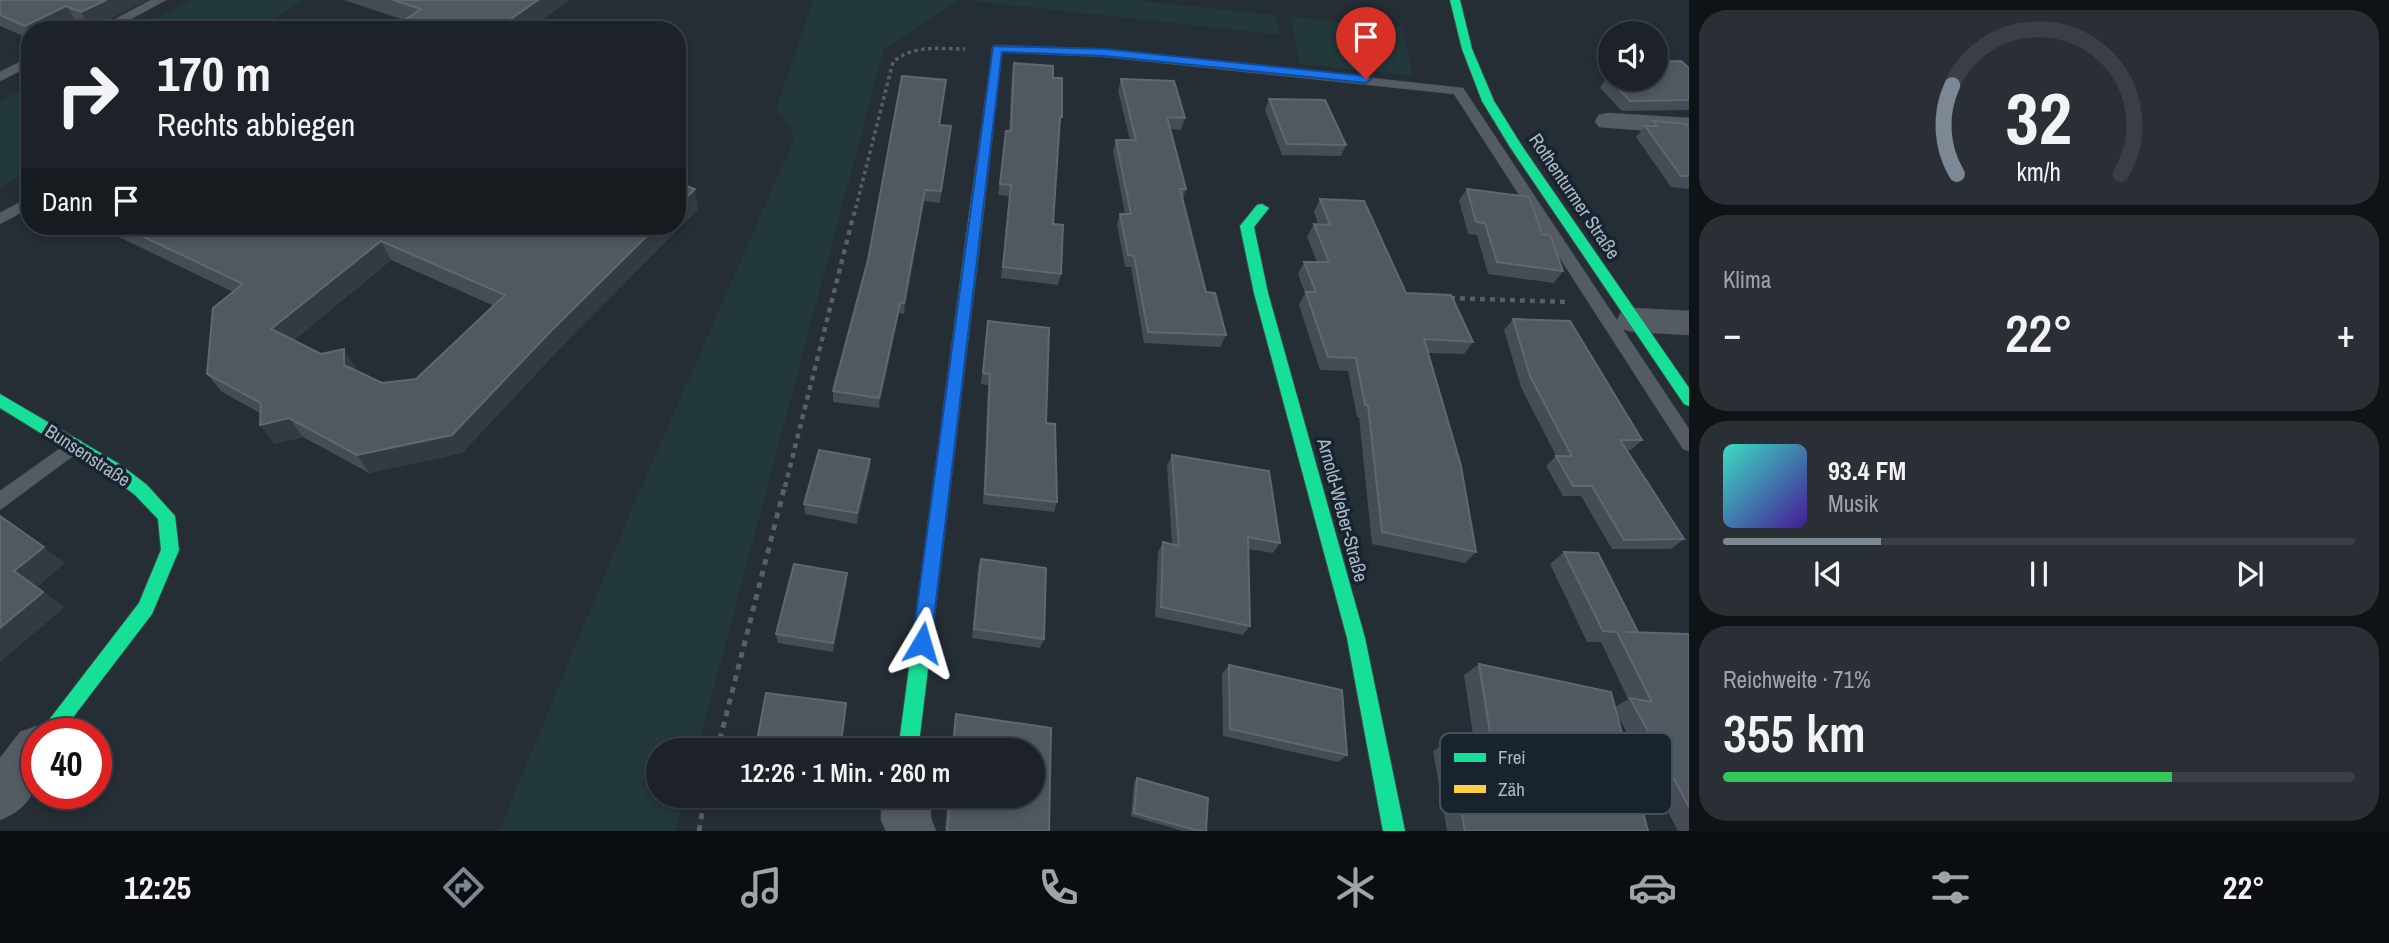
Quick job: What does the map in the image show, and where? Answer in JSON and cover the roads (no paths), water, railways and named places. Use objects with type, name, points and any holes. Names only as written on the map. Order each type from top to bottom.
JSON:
[{"type":"street","name":"Rothenturmer Straße","points":[[1455,0],[1466,49],[1488,101],[1516,147],[1689,400]]},
{"type":"street","points":[[910,738],[997,49]]},
{"type":"street","points":[[1609,121],[1689,127]]},
{"type":"street","name":"Arnold-Weber-Straße","points":[[1262,208],[1247,226],[1261,293],[1356,638],[1394,831]]},
{"type":"street","points":[[1634,320],[1689,323]]},
{"type":"street","name":"Bunsenstraße","points":[[0,400],[133,484],[166,516],[170,550],[146,608],[61,718]]},
{"type":"street","points":[[0,796],[21,769]]},
{"type":"street","points":[[906,808],[905,820],[911,831]]},
{"type":"lane","points":[[118,21],[160,0]]},
{"type":"lane","points":[[997,49],[1105,52],[1458,91],[1689,444]]},
{"type":"lane","points":[[0,77],[21,66]]},
{"type":"lane","points":[[0,219],[21,206]]},
{"type":"lane","points":[[0,502],[75,445]]}]
